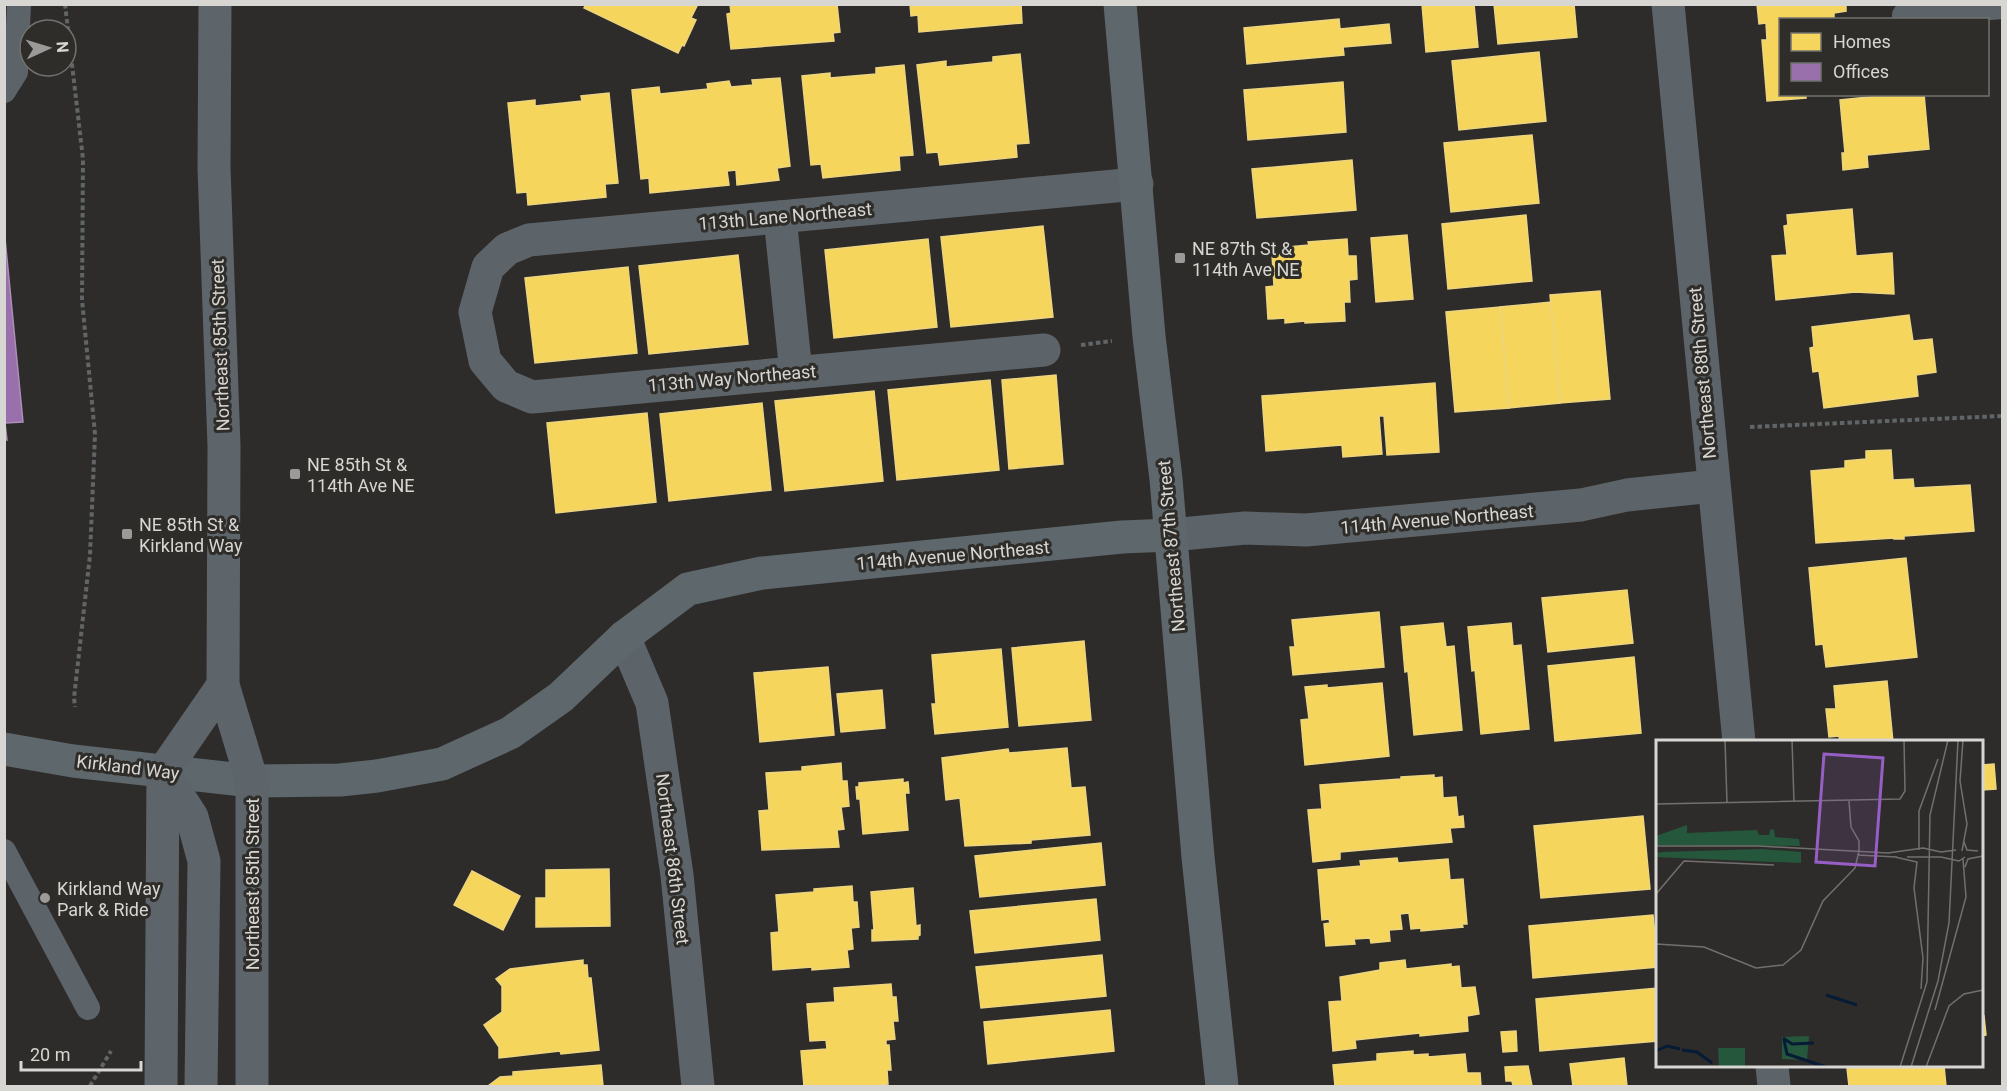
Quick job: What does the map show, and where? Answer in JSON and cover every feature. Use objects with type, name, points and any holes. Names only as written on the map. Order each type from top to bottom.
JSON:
[{"type":"main road","name":"Northeast 85th Street","points":[[215,4],[214,168],[224,446],[224,685],[252,781],[252,1086]]},
{"type":"main road","points":[[161,1086],[163,772],[224,685]]},
{"type":"main road","points":[[163,772],[192,817],[204,861],[201,1086]]},
{"type":"street","name":"Northeast 87th Street","points":[[1120,4],[1149,336],[1171,535],[1198,857],[1222,1086]]},
{"type":"street","name":"Northeast 88th Street","points":[[1668,4],[1739,740]]},
{"type":"street","name":"113th Lane Northeast","points":[[475,312],[488,267],[507,249],[529,240],[1137,184]]},
{"type":"street","points":[[780,217],[796,373]]},
{"type":"street","name":"113th Way Northeast","points":[[475,312],[485,361],[506,386],[532,397],[1044,350]]},
{"type":"street","name":"114th Avenue Northeast","points":[[252,781],[340,780],[442,764],[510,733],[561,697],[624,637],[688,589],[762,573],[1122,537],[1245,528],[1306,531],[1581,505],[1627,495],[1713,486]]},
{"type":"street","name":"Northeast 86th Street","points":[[624,637],[652,704],[677,875],[698,1086]]},
{"type":"street","name":"Kirkland Way","points":[[4,749],[73,761],[252,781]]},
{"type":"street","points":[[1772,1067],[1774,1086]]},
{"type":"lane","points":[[4,91],[16,72],[19,4]]},
{"type":"lane","points":[[1904,15],[2002,7]]},
{"type":"lane","points":[[4,851],[88,1008]]},
{"type":"path","points":[[65,4],[83,159],[82,300],[95,434],[90,555],[75,707]]},
{"type":"path","points":[[1044,350],[1149,336]]},
{"type":"path","points":[[1750,427],[2002,416]]},
{"type":"path","points":[[90,1086],[111,1051]]},
{"type":"building: Homes","points":[[586,4],[698,4],[691,18],[696,20],[684,46],[682,45],[678,53],[584,8]]},
{"type":"building: Homes","points":[[730,4],[837,4],[840,32],[833,33],[834,41],[731,49],[727,14],[731,13]]},
{"type":"building: Homes","points":[[910,4],[1021,4],[1022,23],[919,32],[918,15],[911,16]]},
{"type":"building: Homes","points":[[1422,4],[1474,4],[1478,47],[1426,52]]},
{"type":"building: Homes","points":[[1494,4],[1574,4],[1577,37],[1498,44]]},
{"type":"building: Homes","points":[[1757,4],[1846,4],[1846,11],[1834,13],[1834,18],[1779,18],[1779,96],[1806,96],[1806,98],[1767,101],[1762,40],[1767,40],[1766,23],[1759,24]]},
{"type":"building: Homes","points":[[1339,19],[1340,29],[1389,24],[1391,43],[1343,47],[1344,55],[1247,64],[1244,28]]},
{"type":"building: Homes","points":[[1539,52],[1546,121],[1459,130],[1452,61]]},
{"type":"building: Homes","points":[[1020,54],[1029,143],[1016,144],[1017,157],[940,165],[938,152],[927,153],[917,65],[946,61],[946,67],[993,62],[993,57]]},
{"type":"building: Homes","points":[[904,65],[913,155],[899,156],[900,170],[823,178],[821,164],[811,165],[802,76],[830,73],[830,78],[876,74],[876,68]]},
{"type":"building: Homes","points":[[780,78],[790,166],[777,168],[779,180],[737,185],[736,170],[727,171],[729,185],[650,193],[649,178],[641,179],[632,90],[659,87],[660,94],[708,89],[707,84],[729,81],[731,87],[753,85],[752,80]]},
{"type":"building: Homes","points":[[1343,82],[1346,132],[1248,140],[1244,90]]},
{"type":"building: Homes","points":[[609,93],[618,183],[605,184],[606,197],[528,205],[527,192],[517,193],[508,103],[535,100],[535,106],[582,101],[581,96]]},
{"type":"building: Homes","points":[[1879,96],[1924,96],[1929,149],[1867,155],[1868,167],[1843,170],[1842,153],[1845,153],[1840,100]]},
{"type":"building: Homes","points":[[1532,135],[1539,203],[1451,212],[1444,143]]},
{"type":"building: Homes","points":[[1352,160],[1356,210],[1257,218],[1252,169]]},
{"type":"building: Homes","points":[[1852,209],[1856,256],[1892,253],[1894,294],[1855,292],[1776,300],[1772,256],[1787,255],[1784,226],[1788,225],[1787,215]]},
{"type":"building: Homes","points":[[1526,215],[1532,281],[1448,289],[1442,224]]},
{"type":"building: Homes","points":[[1043,226],[1053,317],[951,327],[941,237]]},
{"type":"building: Homes","points":[[1407,235],[1413,299],[1376,302],[1371,238]]},
{"type":"building: Homes","points":[[928,239],[937,327],[834,338],[825,250]]},
{"type":"building: Homes","points":[[1347,239],[1348,256],[1356,256],[1357,279],[1349,280],[1350,302],[1344,302],[1345,321],[1285,323],[1285,318],[1268,319],[1266,287],[1274,286],[1272,255],[1288,254],[1288,247],[1309,245],[1308,242]]},
{"type":"building: Homes","points":[[738,255],[748,344],[649,354],[639,266]]},
{"type":"building: Homes","points":[[628,267],[637,353],[535,363],[525,278]]},
{"type":"building: Homes","points":[[1600,291],[1610,399],[1560,403],[1550,295]]},
{"type":"building: Homes","points":[[1551,302],[1560,403],[1509,408],[1500,307]]},
{"type":"building: Homes","points":[[1500,307],[1509,408],[1455,412],[1446,312]]},
{"type":"building: Homes","points":[[1909,315],[1913,341],[1932,339],[1936,372],[1916,375],[1918,396],[1824,408],[1819,371],[1813,372],[1810,348],[1814,347],[1812,327]]},
{"type":"building: Homes","points":[[1056,375],[1063,464],[1009,469],[1002,380]]},
{"type":"building: Homes","points":[[990,380],[999,470],[897,480],[888,390]]},
{"type":"building: Homes","points":[[1435,383],[1439,452],[1387,455],[1384,416],[1379,416],[1382,454],[1343,457],[1342,445],[1266,451],[1262,396]]},
{"type":"building: Homes","points":[[874,391],[883,481],[785,491],[775,401]]},
{"type":"building: Homes","points":[[762,403],[771,490],[669,501],[660,414]]},
{"type":"building: Homes","points":[[647,413],[656,502],[556,513],[547,423]]},
{"type":"building: Homes","points":[[1891,450],[1893,480],[1913,479],[1914,488],[1970,485],[1974,531],[1904,536],[1904,539],[1816,543],[1811,471],[1845,468],[1845,461],[1866,459],[1866,451]]},
{"type":"building: Homes","points":[[1906,558],[1917,657],[1826,667],[1823,644],[1816,645],[1809,568]]},
{"type":"building: Homes","points":[[1627,590],[1633,643],[1548,652],[1542,598]]},
{"type":"building: Homes","points":[[1379,612],[1384,667],[1293,675],[1290,647],[1295,647],[1292,620]]},
{"type":"building: Homes","points":[[1443,623],[1446,647],[1454,646],[1462,730],[1414,735],[1401,627]]},
{"type":"building: Homes","points":[[1511,623],[1513,646],[1521,645],[1529,729],[1481,734],[1468,627]]},
{"type":"building: Homes","points":[[1084,641],[1091,720],[1019,726],[1012,648]]},
{"type":"building: Homes","points":[[1001,649],[1008,727],[935,734],[932,704],[936,704],[932,655]]},
{"type":"building: Homes","points":[[1634,657],[1641,733],[1555,741],[1548,666]]},
{"type":"building: Homes","points":[[828,667],[834,735],[760,742],[754,673]]},
{"type":"building: Homes","points":[[1887,681],[1893,740],[1840,740],[1839,736],[1829,737],[1826,709],[1836,709],[1834,686]]},
{"type":"building: Homes","points":[[1382,683],[1389,756],[1305,765],[1301,720],[1309,719],[1305,687],[1327,685],[1327,688]]},
{"type":"building: Homes","points":[[882,690],[885,728],[841,732],[837,694]]},
{"type":"building: Homes","points":[[1067,748],[1071,788],[1085,787],[1090,835],[1031,840],[1031,843],[965,846],[960,798],[946,800],[942,758],[1008,749],[1009,753]]},
{"type":"building: Homes","points":[[841,763],[842,781],[847,781],[849,806],[841,807],[844,829],[837,830],[839,847],[762,850],[759,811],[769,810],[766,773],[802,771],[802,767]]},
{"type":"building: Homes","points":[[1994,764],[1996,789],[1983,790],[1983,765]]},
{"type":"building: Homes","points":[[1434,775],[1434,778],[1442,777],[1443,798],[1456,797],[1458,817],[1463,816],[1464,827],[1450,828],[1452,842],[1340,852],[1340,859],[1313,862],[1308,810],[1322,809],[1320,785]]},
{"type":"building: Homes","points":[[903,779],[903,783],[908,782],[909,793],[905,793],[908,830],[863,834],[860,799],[857,799],[856,787],[859,787],[859,783]]},
{"type":"building: Homes","points":[[1643,816],[1650,889],[1541,898],[1534,826]]},
{"type":"building: Homes","points":[[1101,843],[1105,885],[980,897],[975,856]]},
{"type":"building: Homes","points":[[1397,858],[1398,863],[1448,859],[1450,880],[1463,879],[1467,924],[1462,924],[1463,927],[1421,931],[1421,928],[1411,929],[1409,913],[1400,914],[1402,929],[1389,930],[1390,941],[1371,943],[1370,938],[1354,939],[1355,944],[1326,946],[1324,924],[1330,923],[1329,919],[1322,920],[1318,870],[1361,866],[1360,861]]},
{"type":"building: Homes","points":[[609,869],[610,926],[536,927],[536,898],[546,898],[546,870]]},
{"type":"building: Homes","points":[[472,871],[520,896],[503,930],[454,905]]},
{"type":"building: Homes","points":[[852,886],[853,902],[857,902],[859,927],[851,928],[853,949],[847,950],[849,967],[773,970],[771,933],[779,932],[776,895]]},
{"type":"building: Homes","points":[[913,888],[916,926],[920,925],[918,939],[872,941],[872,930],[874,930],[871,892]]},
{"type":"building: Homes","points":[[1096,899],[1100,940],[975,953],[970,911]]},
{"type":"building: Homes","points":[[1653,915],[1654,926],[1656,926],[1656,967],[1533,978],[1529,926]]},
{"type":"building: Homes","points":[[1102,955],[1106,996],[981,1008],[976,967]]},
{"type":"building: Homes","points":[[583,960],[583,965],[587,965],[588,978],[591,978],[599,1050],[561,1054],[560,1051],[499,1058],[499,1047],[484,1025],[502,1012],[502,986],[496,979],[510,969]]},
{"type":"building: Homes","points":[[1405,960],[1406,969],[1451,964],[1451,967],[1459,966],[1461,988],[1475,987],[1479,1014],[1467,1016],[1468,1031],[1420,1036],[1420,1033],[1355,1040],[1356,1048],[1333,1051],[1329,1002],[1342,1001],[1340,977],[1380,970],[1380,963]]},
{"type":"building: Homes","points":[[891,984],[892,997],[896,997],[898,1021],[893,1021],[895,1039],[886,1040],[886,1045],[889,1045],[891,1070],[887,1070],[888,1084],[880,1086],[804,1086],[801,1051],[827,1049],[826,1040],[810,1041],[807,1004],[835,1002],[834,988]]},
{"type":"building: Homes","points":[[1656,988],[1656,1041],[1540,1051],[1536,999]]},
{"type":"building: Homes","points":[[1110,1010],[1114,1051],[988,1064],[984,1022]]},
{"type":"building: Homes","points":[[1983,1016],[1986,1035],[1983,1036]]},
{"type":"building: Homes","points":[[1516,1031],[1517,1051],[1503,1052],[1501,1032]]},
{"type":"building: Homes","points":[[1413,1051],[1413,1055],[1428,1054],[1428,1057],[1465,1054],[1467,1073],[1480,1073],[1481,1086],[1335,1086],[1333,1065],[1377,1061],[1377,1054]]},
{"type":"building: Homes","points":[[1624,1058],[1627,1086],[1573,1086],[1570,1064]]},
{"type":"building: Homes","points":[[601,1065],[603,1086],[488,1086],[500,1077],[513,1076],[513,1072]]},
{"type":"building: Homes","points":[[1528,1066],[1532,1086],[1513,1086],[1512,1081],[1506,1081],[1505,1067]]},
{"type":"building: Homes","points":[[1944,1067],[1946,1086],[1849,1086],[1847,1068]]},
{"type":"building: Offices","points":[[4,228],[23,422],[5,423],[7,440],[4,440]]},
{"type":"place","name":"NE 87th St & 114th Ave NE","points":[[1180,258]]},
{"type":"place","name":"NE 85th St & 114th Ave NE","points":[[295,474]]},
{"type":"place","name":"NE 85th St & Kirkland Way","points":[[127,534]]},
{"type":"place","name":"Kirkland Way Park & Ride","points":[[45,898]]}]
